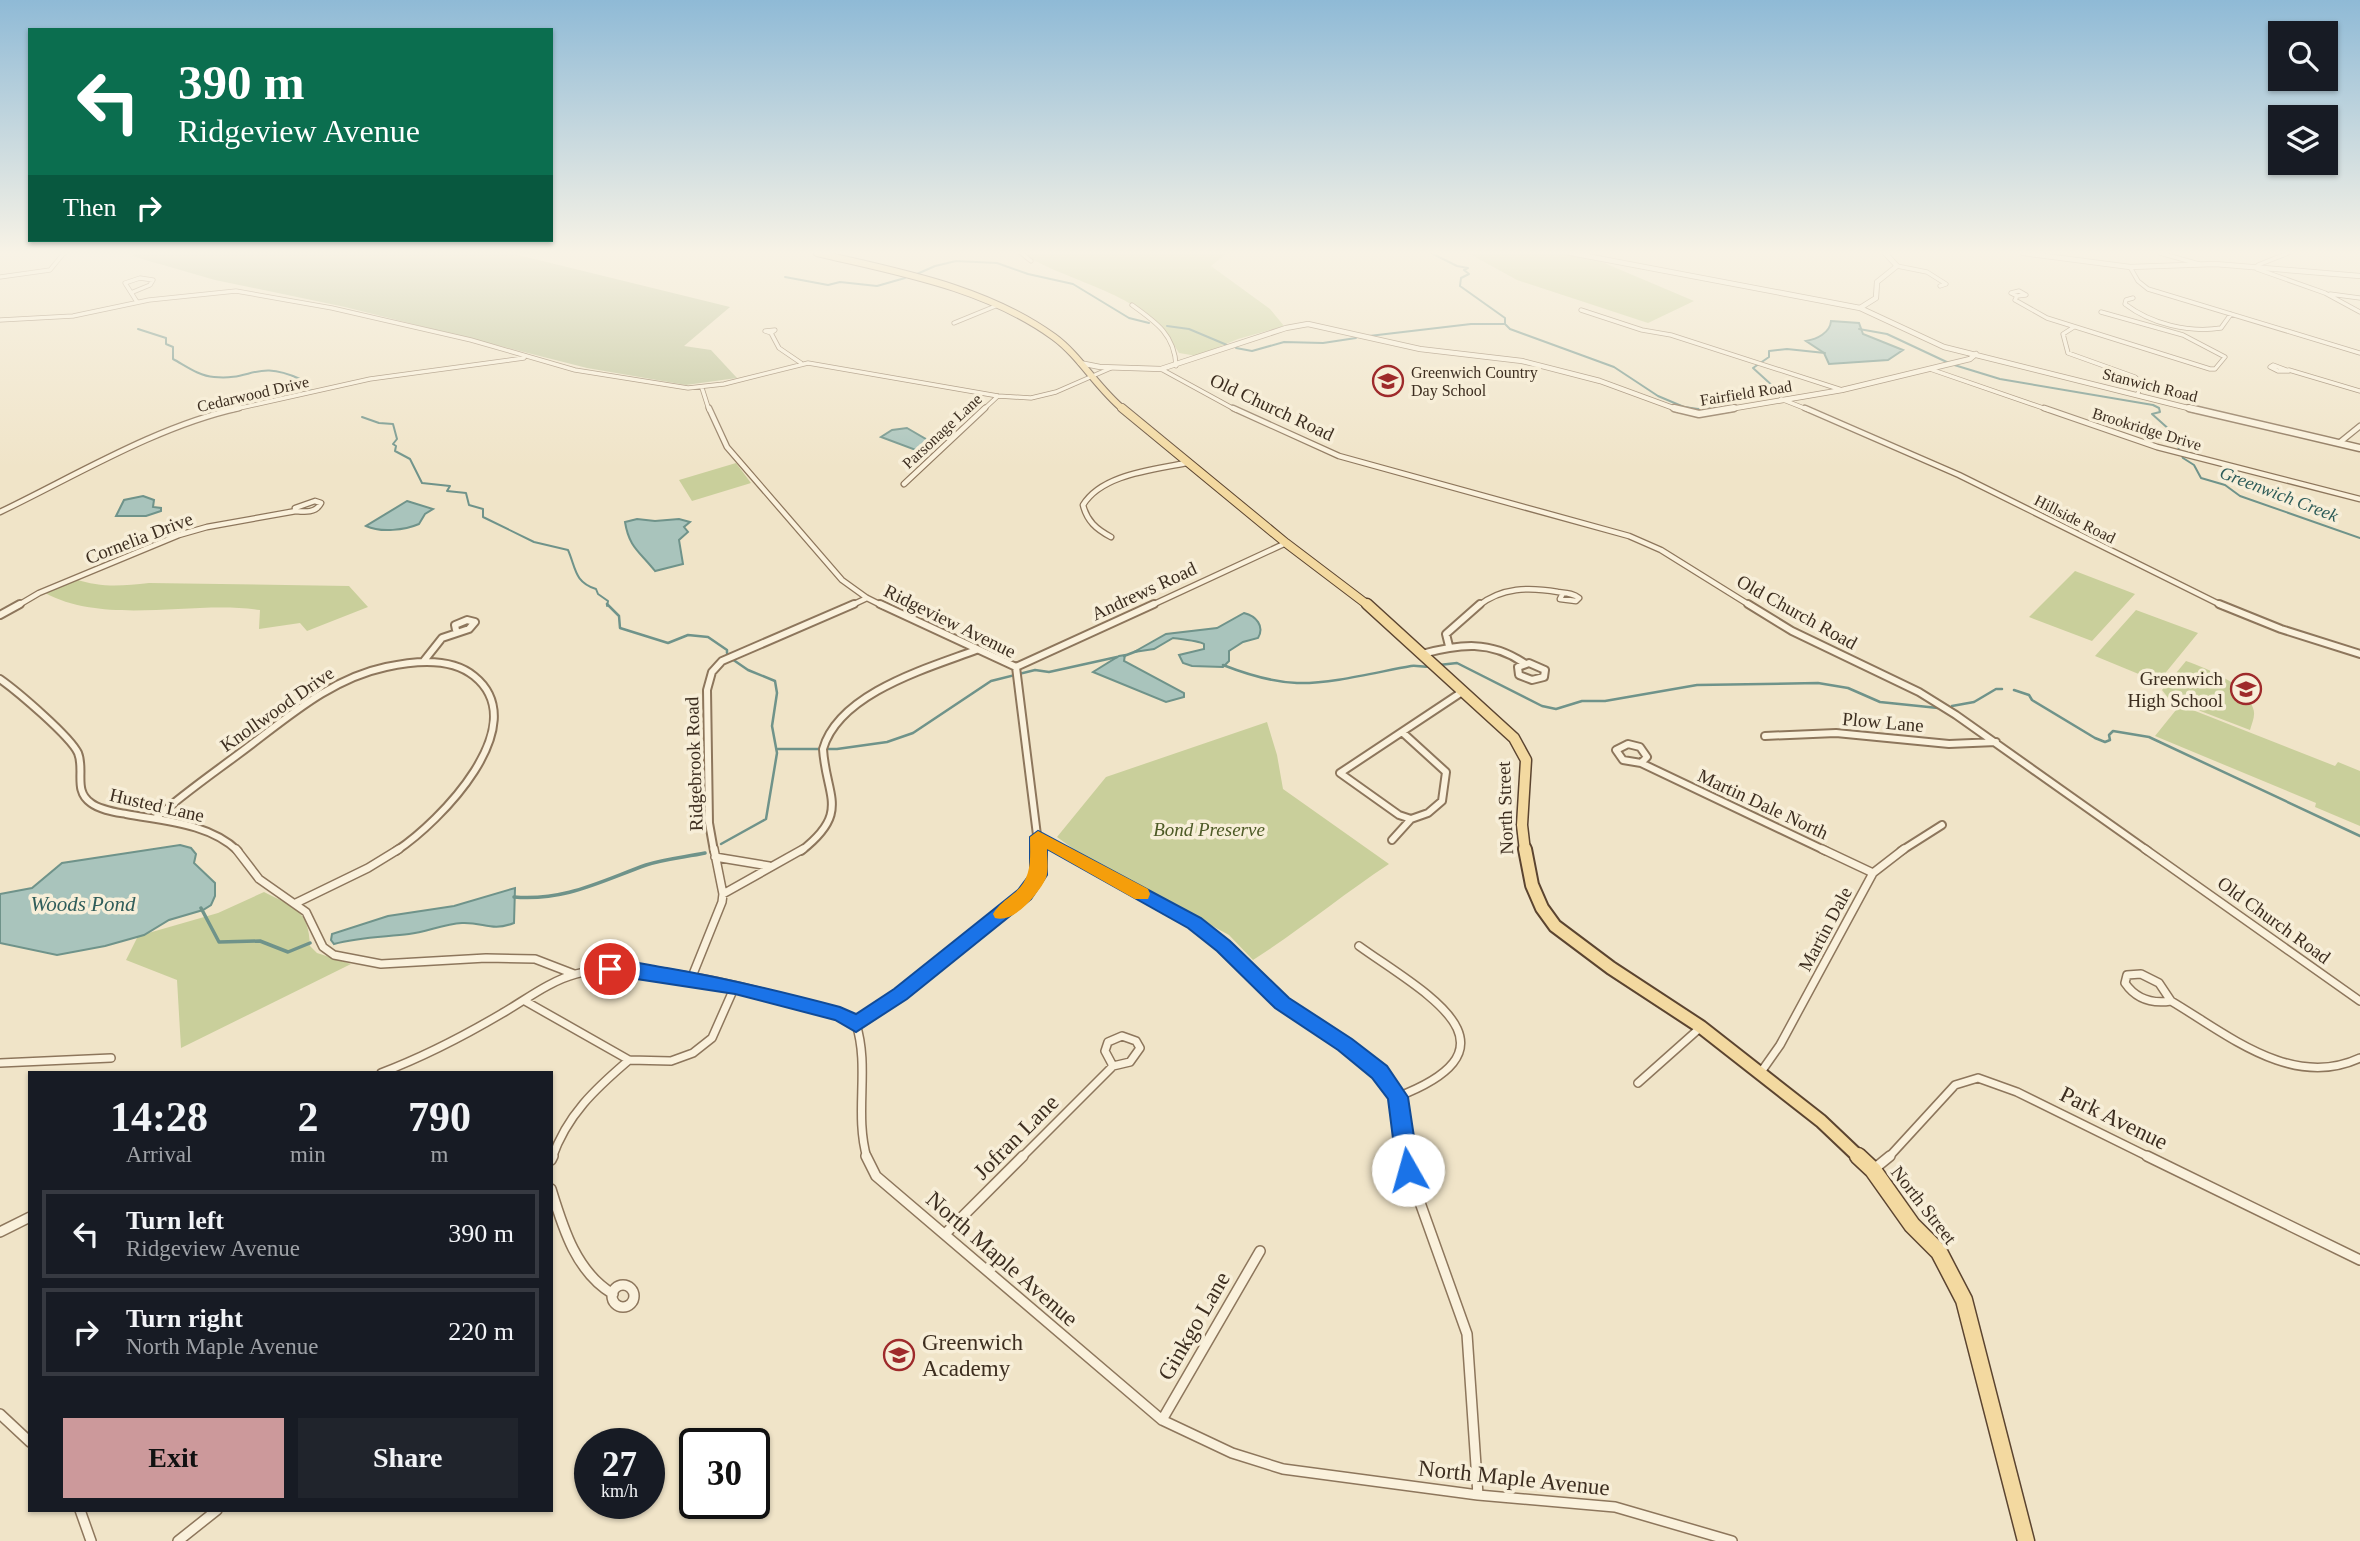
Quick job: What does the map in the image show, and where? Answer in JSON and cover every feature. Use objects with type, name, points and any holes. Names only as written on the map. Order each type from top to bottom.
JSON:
[{"type":"main road","name":"North Street","points":[[1032,325],[1053,337],[1080,363],[1090,378],[1186,463],[1364,601],[1514,738],[1526,760],[1522,825],[1526,861],[1537,896],[1555,926],[1600,961],[1701,1027],[1761,1072],[1821,1121],[1873,1170],[1912,1225],[1938,1252],[1964,1300],[2026,1541]]},
{"type":"street","points":[[398,325],[471,340],[585,372],[702,388],[759,377],[801,363]]},
{"type":"street","points":[[1157,325],[1168,334],[1175,345],[1176,366]]},
{"type":"street","name":"Fairfield Road","points":[[1080,363],[1161,369],[1277,331],[1304,325]]},
{"type":"street","name":"Fairfield Road","points":[[1312,325],[1420,349],[1522,361],[1600,382],[1690,413],[1707,414],[1842,390],[1961,361],[1976,354]]},
{"type":"street","points":[[1632,325],[1842,390]]},
{"type":"street","name":"Stanwich Road","points":[[1894,325],[1934,344],[2360,448]]},
{"type":"street","points":[[2068,325],[2210,369],[2216,369],[2224,361],[2225,357],[2196,339],[2146,325]]},
{"type":"street","points":[[2182,325],[2194,328],[2221,328],[2223,325]]},
{"type":"street","points":[[2268,325],[2359,352]]},
{"type":"street","points":[[2074,327],[2063,334],[2068,353],[2135,377],[2142,384],[2138,393]]},
{"type":"street","points":[[771,332],[774,345],[801,363]]},
{"type":"street","points":[[1177,354],[1197,359]]},
{"type":"street","name":"Cedarwood Drive","points":[[0,512],[208,415],[370,379],[528,358]]},
{"type":"street","name":"Fairfield Road","points":[[801,363],[816,363],[1017,398],[1044,396],[1113,367]]},
{"type":"street","name":"Old Church Road","points":[[1161,369],[1255,420],[1339,456],[1629,536],[1661,550],[1792,631],[1919,692],[1998,742],[2360,1000]]},
{"type":"street","name":"Brookridge Drive","points":[[1930,369],[2175,452],[2360,499]]},
{"type":"street","points":[[2289,370],[2360,391]]},
{"type":"street","name":"Ridgeview Avenue","points":[[702,388],[713,421],[727,447],[828,566],[850,587],[867,598],[1016,671],[1038,837],[1038,875],[1025,895],[901,994],[856,1024]]},
{"type":"street","name":"Parsonage Lane","points":[[904,484],[998,396]]},
{"type":"street","name":"Hillside Road","points":[[1781,399],[1948,469],[2227,609],[2297,636],[2360,653]]},
{"type":"street","points":[[2339,443],[2360,426]]},
{"type":"street","points":[[1111,537],[1095,527],[1083,513],[1082,503],[1087,494],[1101,486],[1186,463]]},
{"type":"street","name":"Cornelia Drive","points":[[0,615],[39,593],[190,531],[296,511],[312,511],[321,503],[303,503],[296,511]]},
{"type":"street","name":"Andrews Road","points":[[1016,671],[1286,543]]},
{"type":"street","points":[[1449,646],[1446,634],[1488,598],[1523,588],[1542,588],[1563,593]]},
{"type":"street","name":"Ridgebrook Road","points":[[723,894],[709,823],[707,690],[712,672],[732,655],[867,598]]},
{"type":"street","points":[[422,662],[440,639],[456,630]]},
{"type":"street","points":[[1422,654],[1464,643],[1490,647],[1524,663],[1538,665],[1545,670],[1546,675],[1536,680],[1523,677],[1517,669],[1524,663]]},
{"type":"street","points":[[691,979],[723,894],[802,850],[825,826],[834,798],[823,748],[847,712],[881,688],[976,650]]},
{"type":"street","name":"Knollwood Drive","points":[[156,818],[323,692],[371,670],[422,662],[446,664],[467,671],[489,692],[496,709],[492,734],[471,775],[431,822],[414,837],[375,863],[296,903]]},
{"type":"street","name":"Husted Lane","points":[[0,679],[74,745],[80,762],[78,787],[88,803],[108,811],[156,818],[201,830],[230,844],[260,880],[296,903],[312,919],[319,943],[333,954],[364,961],[400,962],[520,958],[550,962],[574,974]]},
{"type":"street","points":[[1402,732],[1446,772],[1442,801],[1428,813],[1411,818],[1399,815],[1340,773],[1462,692]]},
{"type":"street","name":"Plow Lane","points":[[1765,736],[1836,733],[1949,744],[1998,742]]},
{"type":"street","name":"Martin Dale North","points":[[1641,763],[1647,757],[1640,747],[1628,744],[1616,750],[1623,760],[1641,763],[1873,873]]},
{"type":"street","points":[[1392,840],[1411,818]]},
{"type":"street","name":"Martin Dale","points":[[1761,1072],[1780,1045],[1873,873],[1896,853],[1942,825]]},
{"type":"street","points":[[1038,837],[1194,923],[1223,946],[1282,1003],[1380,1072],[1398,1097],[1408,1170],[1467,1334],[1478,1494]]},
{"type":"street","points":[[715,857],[754,866],[769,866]]},
{"type":"street","points":[[1359,946],[1446,1012],[1459,1028],[1462,1046],[1454,1065],[1422,1088],[1398,1097]]},
{"type":"street","points":[[386,1071],[453,1041],[574,974],[610,969],[735,986],[840,1014],[856,1024]]},
{"type":"street","points":[[2171,1001],[2166,989],[2157,981],[2136,973],[2127,975],[2125,983],[2136,995],[2155,1003],[2171,1001],[2286,1064],[2310,1070],[2360,1058]]},
{"type":"street","points":[[525,1001],[629,1060],[671,1061],[693,1053],[712,1038],[735,986]]},
{"type":"street","name":"North Maple Avenue","points":[[856,1024],[863,1046],[860,1140],[865,1159],[876,1177],[1162,1420],[1231,1453],[1283,1469],[1478,1494],[1615,1507],[1732,1541]]},
{"type":"street","points":[[1638,1083],[1701,1027]]},
{"type":"street","name":"Jofran Lane","points":[[945,1234],[1113,1066],[1128,1063],[1138,1055],[1140,1048],[1136,1041],[1122,1036],[1108,1042],[1105,1051],[1113,1066]]},
{"type":"street","points":[[0,1063],[111,1058]]},
{"type":"street","points":[[553,1154],[558,1138],[575,1108],[629,1060]]},
{"type":"street","name":"Park Avenue","points":[[1873,1170],[1888,1158],[1955,1085],[1978,1078],[2017,1092],[2360,1260]]},
{"type":"street","points":[[553,1194],[585,1273],[600,1289],[613,1294]]},
{"type":"street","points":[[0,1232],[28,1218]]},
{"type":"street","name":"Ginkgo Lane","points":[[1162,1420],[1260,1251]]},
{"type":"street","points":[[0,1414],[28,1440]]},
{"type":"street","points":[[81,1512],[91,1541]]},
{"type":"street","points":[[178,1541],[214,1512]]},
{"type":"green space","points":[[416,325],[709,325],[684,346],[711,350],[737,378],[686,385],[587,368]]},
{"type":"green space","points":[[1157,325],[1284,326],[1238,339],[1197,356],[1179,353]]},
{"type":"green space","points":[[736,463],[751,483],[692,501],[679,480]]},
{"type":"green space","points":[[2075,571],[2135,594],[2092,641],[2029,617]]},
{"type":"green space","points":[[75,579],[112,586],[149,583],[349,586],[368,607],[307,631],[300,623],[259,629],[260,610],[95,608],[69,603],[45,593]]},
{"type":"green space","points":[[2136,610],[2198,633],[2158,682],[2095,656]]},
{"type":"green space","points":[[2186,661],[2225,678],[2242,691],[2254,711],[2250,730],[2169,699],[2162,690]]},
{"type":"green space","points":[[2180,705],[2335,766],[2338,762],[2360,771],[2360,826],[2315,807],[2316,803],[2155,736]]},
{"type":"green space","name":"Bond Preserve","points":[[1267,722],[1283,789],[1389,864],[1253,960],[1229,935],[1083,856],[1057,837],[1106,777]]},
{"type":"green space","points":[[264,892],[298,911],[307,924],[310,946],[317,953],[351,964],[181,1048],[177,980],[126,960],[138,936],[218,913]]},
{"type":"water","points":[[1830,325],[1860,325],[1863,334],[1903,350],[1888,360],[1829,364],[1824,353],[1806,341],[1822,335]]},
{"type":"water","points":[[907,428],[936,445],[921,452],[881,437],[892,430]]},
{"type":"water","points":[[143,496],[154,500],[153,507],[161,508],[161,511],[146,516],[116,516],[124,500]]},
{"type":"water","points":[[407,501],[433,509],[425,514],[419,524],[407,528],[386,530],[366,526]]},
{"type":"water","points":[[637,519],[679,519],[690,522],[684,527],[688,532],[679,540],[683,564],[655,571],[629,537],[625,522]]},
{"type":"water","points":[[1244,613],[1258,622],[1260,634],[1258,638],[1243,642],[1229,651],[1229,661],[1223,667],[1183,663],[1179,655],[1204,649],[1204,644],[1189,640],[1173,638],[1154,649],[1134,652],[1166,634],[1217,628]]},
{"type":"water","points":[[1125,655],[1124,661],[1184,693],[1184,697],[1166,702],[1093,672]]},
{"type":"water","name":"Woods Pond","points":[[180,845],[191,848],[196,854],[194,863],[215,883],[215,896],[211,905],[203,910],[169,920],[144,935],[57,955],[0,943],[0,894],[32,888],[62,863]]},
{"type":"water","points":[[515,888],[514,923],[506,926],[462,923],[416,933],[334,944],[331,940],[332,934],[388,916],[454,906]]},
{"type":"waterway","points":[[1369,336],[1463,325]]},
{"type":"waterway","name":"Greenwich Creek","points":[[1506,325],[1510,329],[1614,367],[1658,396],[1684,407],[1698,409],[1774,392],[1775,388],[1753,368],[1769,357],[1769,351],[1787,349],[1825,353]]},
{"type":"waterway","points":[[1167,326],[1189,329],[1227,345]]},
{"type":"waterway","points":[[138,329],[166,338],[166,344],[173,347],[173,359],[203,375],[227,377],[273,371],[300,379],[298,383],[312,391]]},
{"type":"waterway","name":"Greenwich Creek","points":[[1859,329],[1887,334],[1951,364],[2000,379],[2153,405],[2159,408],[2160,412],[2152,414],[2171,431],[2183,458],[2194,465],[2201,478],[2225,485],[2240,496],[2360,538]]},
{"type":"waterway","points":[[1236,348],[1252,351],[1284,342],[1323,343],[1356,338]]},
{"type":"waterway","points":[[362,417],[379,423],[393,424],[397,439],[393,444],[396,446],[395,451],[410,459],[422,483],[450,486],[447,491],[466,493],[469,505],[483,509],[483,517],[534,542],[568,550],[580,578],[596,589],[598,594],[608,601],[607,604]]},
{"type":"waterway","points":[[607,604],[619,616],[620,628],[668,643],[688,635],[708,637],[727,650],[727,653]]},
{"type":"waterway","points":[[1124,656],[1137,651]]},
{"type":"waterway","points":[[778,749],[837,749],[887,742],[913,733],[991,681],[1035,670],[1049,672],[1117,657]]},
{"type":"waterway","points":[[721,844],[766,819],[777,753],[772,726],[777,693],[775,681],[748,670],[732,659]]},
{"type":"waterway","points":[[1439,665],[1457,663],[1542,706],[1556,709],[1582,701],[1605,701],[1697,685],[1818,683],[1848,688],[1880,702],[1938,708]]},
{"type":"waterway","points":[[1223,665],[1259,677],[1297,683],[1339,680],[1411,666],[1432,666]]},
{"type":"waterway","points":[[1952,706],[1974,702],[1996,689],[2002,689]]},
{"type":"waterway","points":[[2014,690],[2029,695],[2032,700],[2095,738],[2105,742],[2110,740],[2109,735],[2113,731],[2149,737],[2360,836]]},
{"type":"waterway","points":[[514,897],[566,893],[653,863],[705,853]]},
{"type":"waterway","points":[[201,908],[219,942],[260,941],[288,952],[310,943]]},
{"type":"slow traffic","points":[[1002,914],[1025,895],[1038,875],[1038,837],[1142,894]]},
{"type":"place","name":"Greenwich Country Day School","points":[[1388,381]]},
{"type":"place","name":"Greenwich High School","points":[[2246,689]]},
{"type":"place","name":"Greenwich Academy","points":[[899,1355]]},
{"type":"route","points":[[610,969],[635,970],[735,986],[840,1014],[856,1024],[901,994],[1025,895],[1038,875],[1038,837],[1194,923],[1223,946],[1282,1003],[1380,1072],[1398,1097],[1408,1170]]}]
